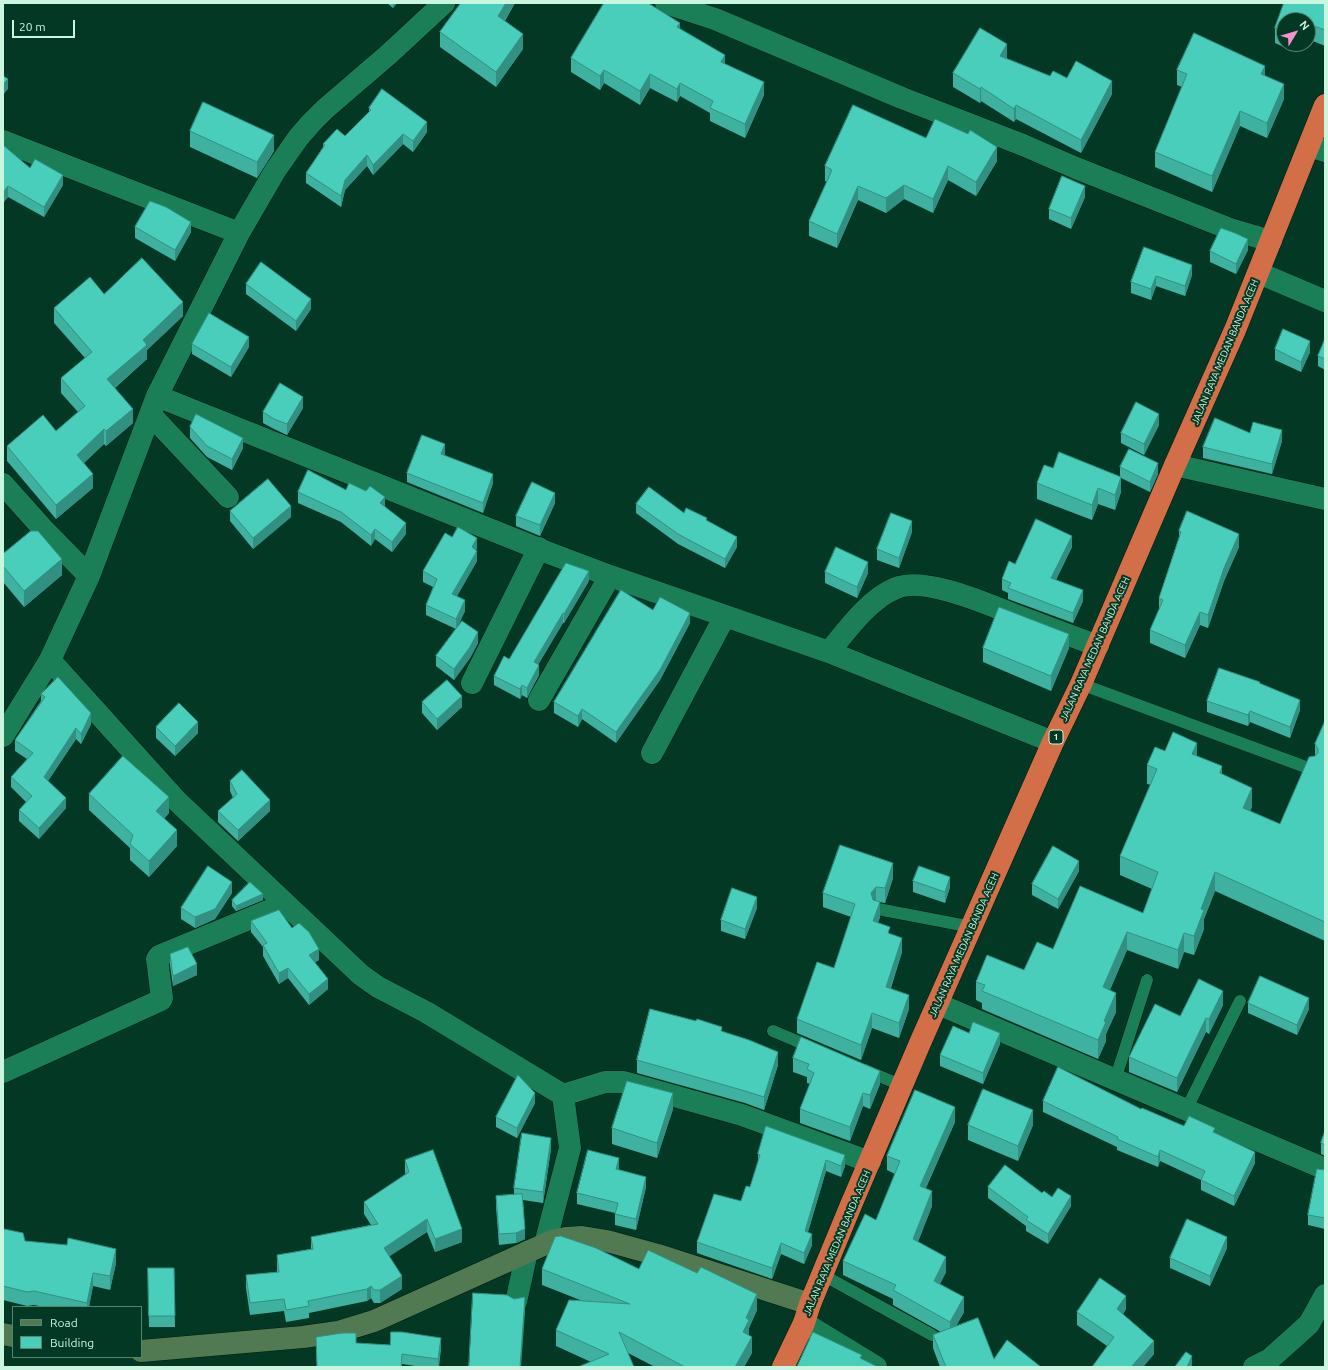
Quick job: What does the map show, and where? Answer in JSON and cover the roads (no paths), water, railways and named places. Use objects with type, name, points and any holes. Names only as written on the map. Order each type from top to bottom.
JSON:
[{"type":"highway","name":"JALAN RAYA MEDAN BANDA ACEH","points":[[783,1367],[807,1314],[920,1043],[1053,742],[1098,646],[1236,330],[1271,241],[1317,148],[1325,106]]},
{"type":"street","points":[[3,736],[50,660],[89,576],[154,405],[239,234],[275,171],[311,123],[444,3]]},
{"type":"street","points":[[666,3],[715,19],[902,98],[1023,145],[1105,180],[1230,229],[1271,241]]},
{"type":"street","points":[[3,141],[239,234]]},
{"type":"street","points":[[1259,273],[1325,301]]},
{"type":"street","points":[[154,405],[228,496]]},
{"type":"street","points":[[154,405],[610,576],[828,652],[1053,742]]},
{"type":"street","points":[[1176,465],[1325,499]]},
{"type":"street","points":[[3,484],[45,531],[89,576]]},
{"type":"street","points":[[472,683],[538,548]]},
{"type":"street","points":[[539,700],[610,576]]},
{"type":"street","points":[[828,652],[851,625],[881,596],[897,588],[910,586],[922,586],[955,593],[1098,646]]},
{"type":"street","points":[[652,753],[725,616]]},
{"type":"street","points":[[50,660],[177,801],[345,961],[369,981],[426,1012],[564,1095],[605,1082],[624,1082],[742,1114],[870,1162]]},
{"type":"street","points":[[3,1072],[161,1000],[157,959],[159,956],[285,904]]},
{"type":"street","points":[[938,1004],[1325,1169]]},
{"type":"street","points":[[516,1302],[570,1148],[564,1095]]},
{"type":"street","points":[[142,1351],[303,1337],[338,1332],[374,1320],[559,1239],[582,1237],[607,1241],[658,1255],[807,1314],[876,1367]]},
{"type":"street","points":[[1254,1367],[1270,1359],[1317,1327],[1325,1295]]},
{"type":"lane","points":[[1081,684],[1311,769]]},
{"type":"lane","points":[[878,909],[972,927]]},
{"type":"lane","points":[[1114,1080],[1147,980]]},
{"type":"lane","points":[[1186,1110],[1240,1001]]},
{"type":"lane","points":[[773,1031],[824,1052]]},
{"type":"lane","points":[[852,1065],[903,1086]]},
{"type":"lane","points":[[823,1275],[932,1335]]}]
